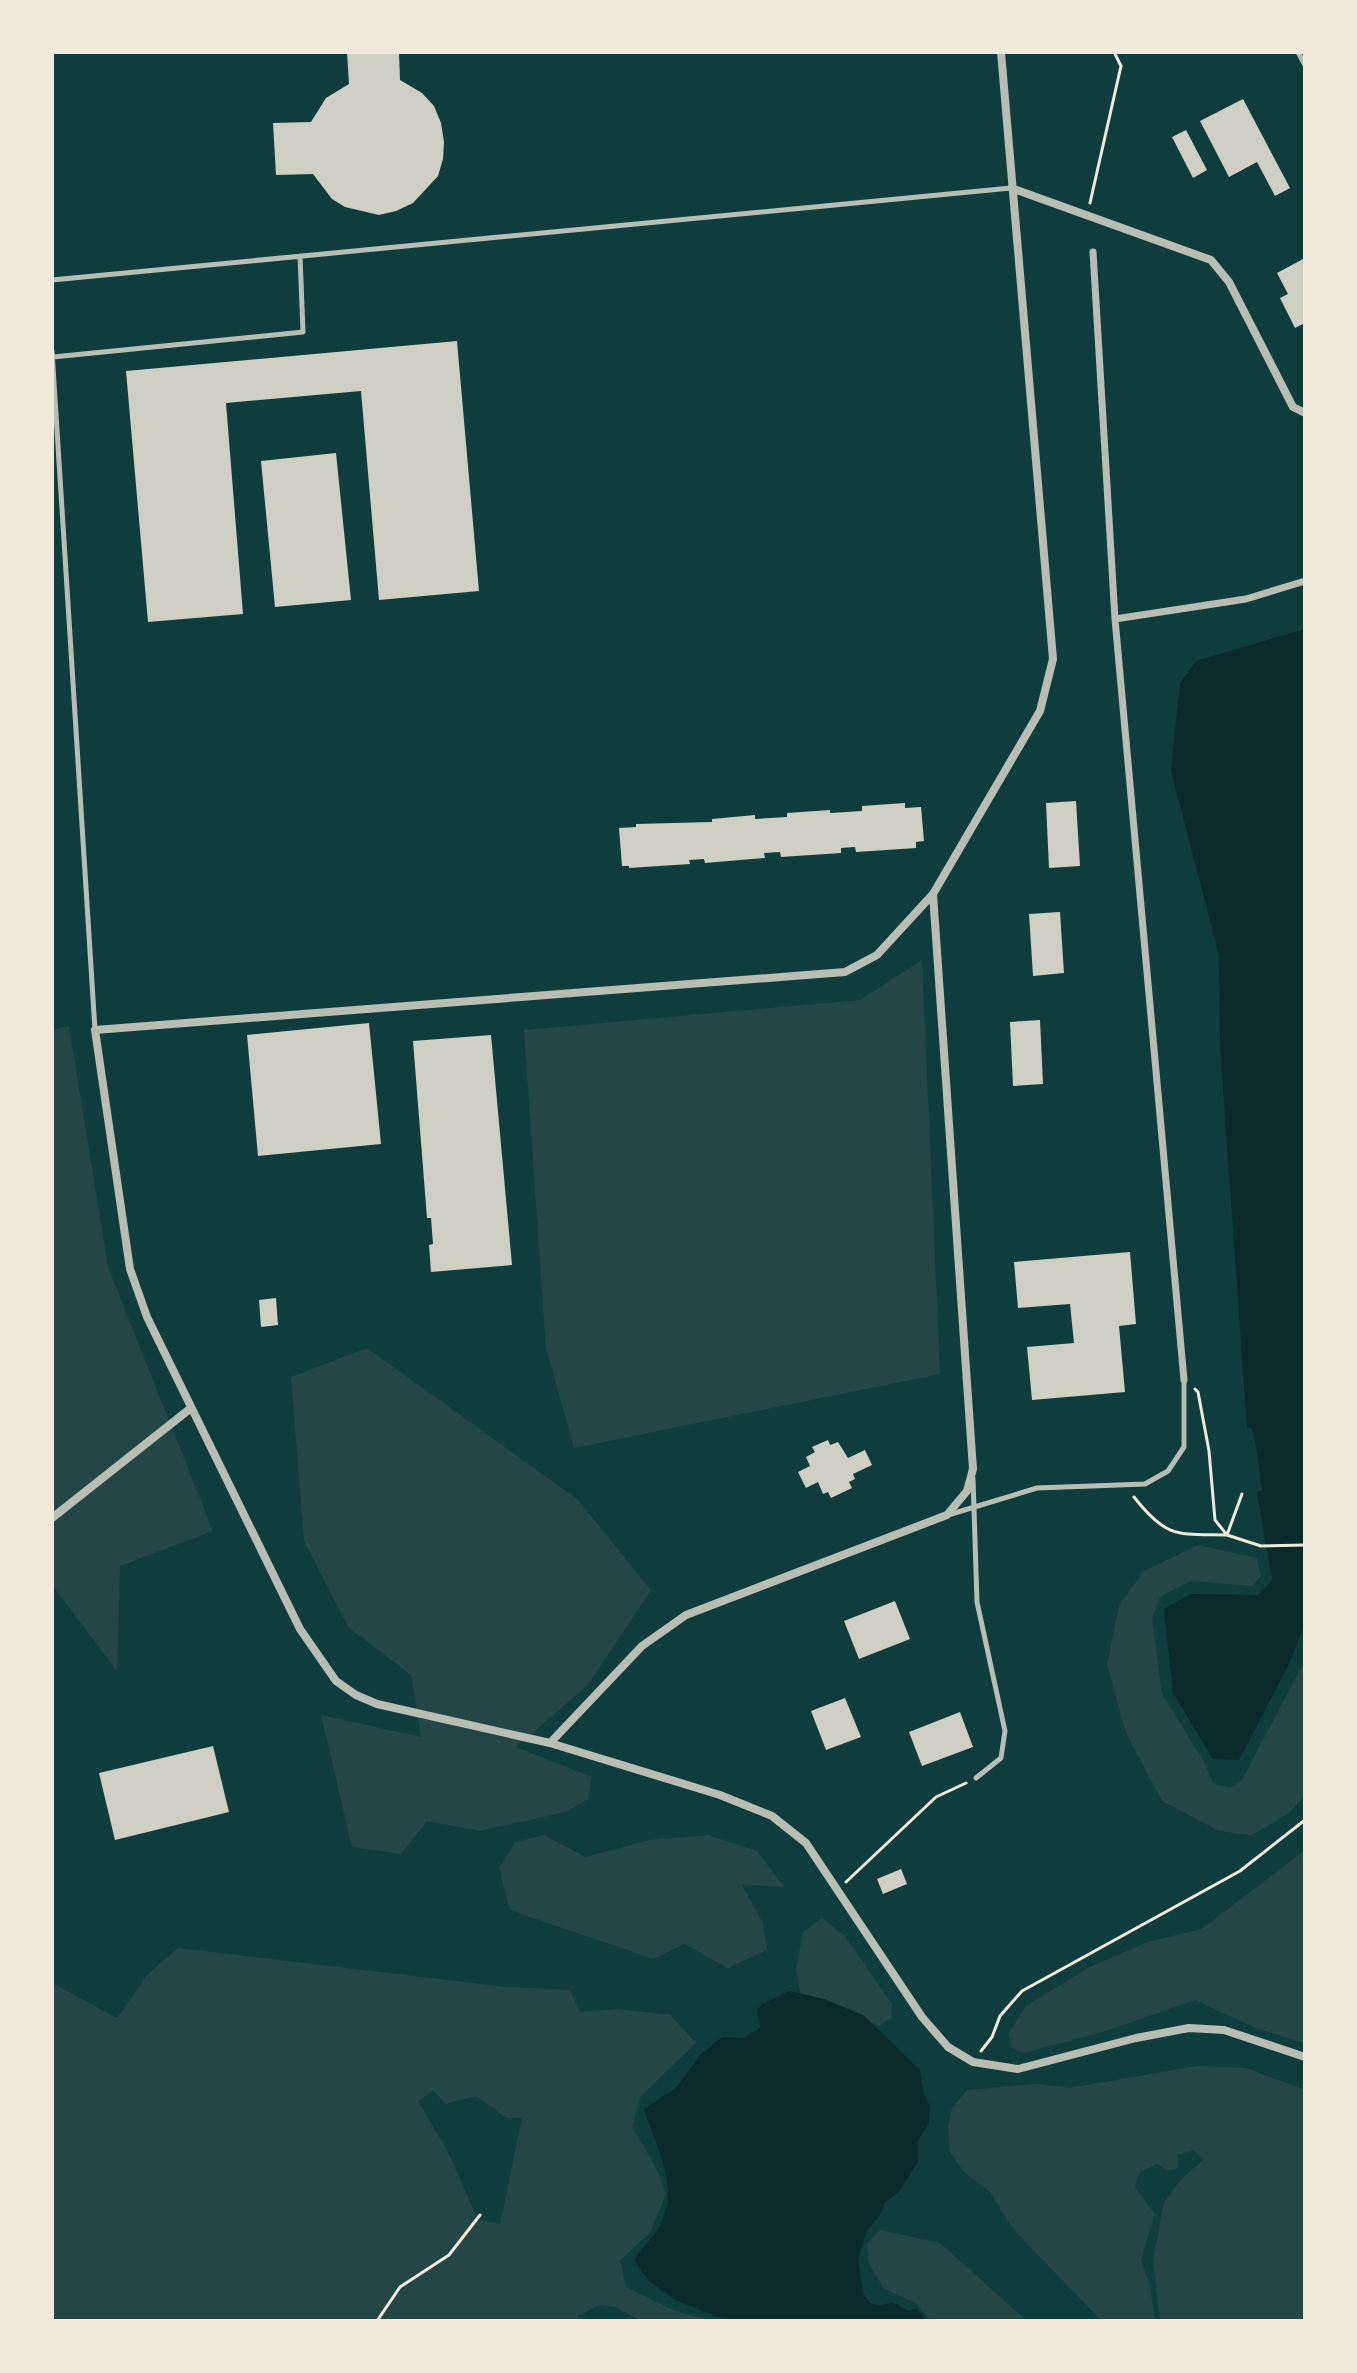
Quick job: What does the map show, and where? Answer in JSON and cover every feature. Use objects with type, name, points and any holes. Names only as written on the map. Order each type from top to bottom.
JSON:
[{"type":"street","points":[[1001,52],[1053,659],[1040,711],[933,894],[877,955],[845,972],[95,1030],[130,1269],[147,1317],[300,1629],[336,1681],[356,1695],[377,1704],[550,1743],[720,1795],[772,1816],[806,1843],[922,2017],[948,2047],[973,2062],[1018,2069],[1136,2038],[1189,2028],[1224,2030],[1305,2057]]},
{"type":"street","points":[[1011,188],[1211,260],[1229,282],[1293,407],[1305,413]]},
{"type":"street","points":[[1093,252],[1115,619],[1184,1380]]},
{"type":"street","points":[[1115,619],[1246,599],[1305,581]]},
{"type":"street","points":[[550,1743],[642,1646],[686,1615],[947,1515],[967,1491],[973,1469],[933,894]]},
{"type":"street","points":[[52,1518],[191,1408]]},
{"type":"lane","points":[[1298,52],[1305,65]]},
{"type":"lane","points":[[52,280],[1011,188]]},
{"type":"lane","points":[[52,357],[303,332],[300,256]]},
{"type":"lane","points":[[52,351],[95,1030]]},
{"type":"lane","points":[[947,1515],[1037,1488],[1145,1484],[1168,1471],[1184,1447],[1184,1380]]},
{"type":"lane","points":[[973,1469],[977,1602],[1005,1731],[1001,1758],[976,1778]]},
{"type":"path","points":[[1087,216],[1121,66],[1114,52]]},
{"type":"path","points":[[1184,1380],[1198,1392],[1209,1451],[1215,1520],[1227,1535]]},
{"type":"path","points":[[1125,1485],[1152,1520],[1173,1534],[1227,1535],[1261,1546],[1305,1545]]},
{"type":"path","points":[[1227,1535],[1242,1494]]},
{"type":"path","points":[[837,1889],[936,1797],[976,1778]]},
{"type":"path","points":[[973,2062],[992,2037],[1000,2016],[1022,1991],[1240,1871],[1305,1820]]},
{"type":"path","points":[[377,2321],[400,2287],[449,2255],[480,2215]]},
{"type":"shaded area","points":[[1305,629],[1305,1624],[1288,1666],[1239,1760],[1213,1759],[1173,1693],[1164,1609],[1191,1594],[1258,1595],[1272,1580],[1257,1492],[1262,1490],[1257,1451],[1251,1428],[1247,1428],[1220,1046],[1219,955],[1171,771],[1180,683],[1196,661]]},
{"type":"shaded area","points":[[922,960],[940,1374],[574,1448],[546,1348],[524,1030],[860,1000]]},
{"type":"shaded area","points":[[69,1026],[108,1267],[213,1531],[120,1566],[117,1671],[52,1585],[52,1030]]},
{"type":"shaded area","points":[[367,1348],[577,1499],[651,1590],[587,1686],[516,1747],[592,1777],[588,1799],[566,1812],[480,1831],[427,1821],[401,1854],[352,1847],[321,1715],[421,1737],[411,1675],[348,1627],[304,1541],[291,1377]]},
{"type":"shaded area","points":[[1198,1545],[1257,1558],[1261,1576],[1252,1586],[1191,1581],[1160,1597],[1152,1619],[1162,1694],[1203,1760],[1213,1783],[1230,1788],[1242,1780],[1305,1660],[1305,1795],[1289,1813],[1252,1835],[1219,1831],[1162,1801],[1126,1733],[1107,1665],[1119,1605],[1144,1571]]},
{"type":"shaded area","points":[[544,1835],[586,1857],[649,1840],[708,1835],[757,1851],[784,1887],[742,1885],[763,1923],[767,1950],[728,1968],[684,1944],[653,1959],[510,1910],[499,1868],[515,1842]]},
{"type":"shaded area","points":[[1305,1850],[1305,2043],[1258,2029],[1195,2000],[1109,2030],[1024,2053],[1012,2048],[1008,2034],[1026,2006],[1088,1968],[1147,1942],[1202,1929]]},
{"type":"shaded area","points":[[822,1918],[845,1936],[892,2004],[891,2017],[880,2026],[801,1997],[796,1968],[803,1932]]},
{"type":"shaded area","points":[[178,1948],[506,1987],[570,1990],[580,2012],[618,2009],[670,2015],[696,2043],[641,2096],[632,2126],[658,2172],[666,2194],[650,2233],[620,2260],[626,2287],[675,2311],[712,2321],[642,2321],[615,2307],[599,2305],[575,2321],[52,2321],[52,1983],[117,2018],[148,1974]],"holes":[[[433,2090],[446,2104],[476,2096],[507,2118],[522,2118],[500,2224],[478,2220],[448,2152],[418,2101]]]},
{"type":"shaded area","points":[[790,1991],[824,1999],[863,2015],[920,2070],[923,2091],[930,2106],[929,2123],[918,2140],[918,2162],[899,2192],[885,2202],[880,2215],[867,2230],[858,2259],[863,2293],[870,2303],[880,2306],[892,2302],[908,2311],[916,2308],[926,2321],[729,2321],[675,2300],[648,2280],[634,2260],[661,2224],[668,2191],[663,2164],[644,2109],[676,2088],[700,2055],[722,2037],[744,2038],[760,2027],[757,2010],[762,2004]]},
{"type":"shaded area","points":[[1197,2066],[1246,2068],[1305,2090],[1305,2321],[1160,2321],[1153,2260],[1164,2202],[1183,2177],[1203,2160],[1194,2150],[1178,2155],[1178,2168],[1167,2170],[1157,2164],[1140,2172],[1135,2187],[1155,2214],[1141,2260],[1150,2286],[1155,2321],[1102,2321],[1014,2230],[989,2191],[964,2172],[950,2152],[948,2127],[952,2108],[967,2090],[1036,2084],[1070,2088]]},
{"type":"shaded area","points":[[880,2230],[940,2243],[1027,2321],[930,2321],[916,2303],[884,2289],[869,2264],[867,2244]]},
{"type":"building","points":[[347,52],[399,52],[400,80],[422,93],[434,106],[441,123],[444,142],[438,176],[413,203],[396,211],[379,215],[345,207],[332,199],[313,174],[276,175],[273,123],[311,122],[326,98],[349,84]]},
{"type":"building","points":[[1243,99],[1290,188],[1275,196],[1257,162],[1229,177],[1200,121]]},
{"type":"building","points":[[1186,130],[1207,170],[1193,178],[1172,137]]},
{"type":"building","points":[[1305,258],[1305,323],[1295,328],[1280,298],[1288,294],[1277,273]]},
{"type":"building","points":[[457,341],[479,591],[379,600],[361,391],[226,403],[243,614],[148,622],[126,371]]},
{"type":"building","points":[[336,453],[351,600],[275,607],[261,461]]},
{"type":"building","points":[[1076,801],[1080,866],[1049,868],[1046,803]]},
{"type":"building","points":[[905,803],[905,808],[921,807],[924,841],[916,842],[916,848],[856,852],[855,847],[841,848],[841,853],[781,857],[780,852],[764,853],[765,858],[705,863],[704,859],[689,860],[690,864],[622,866],[619,828],[636,827],[636,824],[712,822],[712,819],[755,815],[755,819],[787,817],[787,813],[862,811],[862,806]]},
{"type":"building","points":[[1060,912],[1064,973],[1033,976],[1029,914]]},
{"type":"building","points":[[1040,1020],[1043,1084],[1013,1086],[1010,1022]]},
{"type":"building","points":[[369,1023],[381,1144],[258,1156],[247,1035]]},
{"type":"building","points":[[491,1035],[512,1265],[431,1272],[431,1218],[427,1218],[413,1041]]},
{"type":"building","points":[[1130,1252],[1136,1324],[1119,1326],[1125,1392],[1032,1400],[1027,1347],[1074,1343],[1070,1304],[1018,1308],[1014,1262]]},
{"type":"building","points":[[276,1298],[278,1325],[261,1327],[259,1300]]},
{"type":"building","points":[[828,1440],[830,1445],[838,1442],[848,1458],[865,1450],[872,1465],[853,1474],[855,1479],[849,1482],[852,1488],[831,1498],[828,1492],[823,1494],[818,1482],[806,1488],[798,1472],[810,1466],[806,1457],[815,1452],[812,1447]]},
{"type":"building","points":[[895,1601],[910,1639],[859,1659],[844,1621]]},
{"type":"building","points":[[845,1698],[861,1737],[826,1750],[811,1711]]},
{"type":"building","points":[[960,1712],[973,1747],[922,1766],[909,1732]]},
{"type":"building","points":[[213,1746],[229,1812],[115,1840],[99,1773]]},
{"type":"building","points":[[901,1869],[907,1884],[883,1894],[877,1879]]}]
